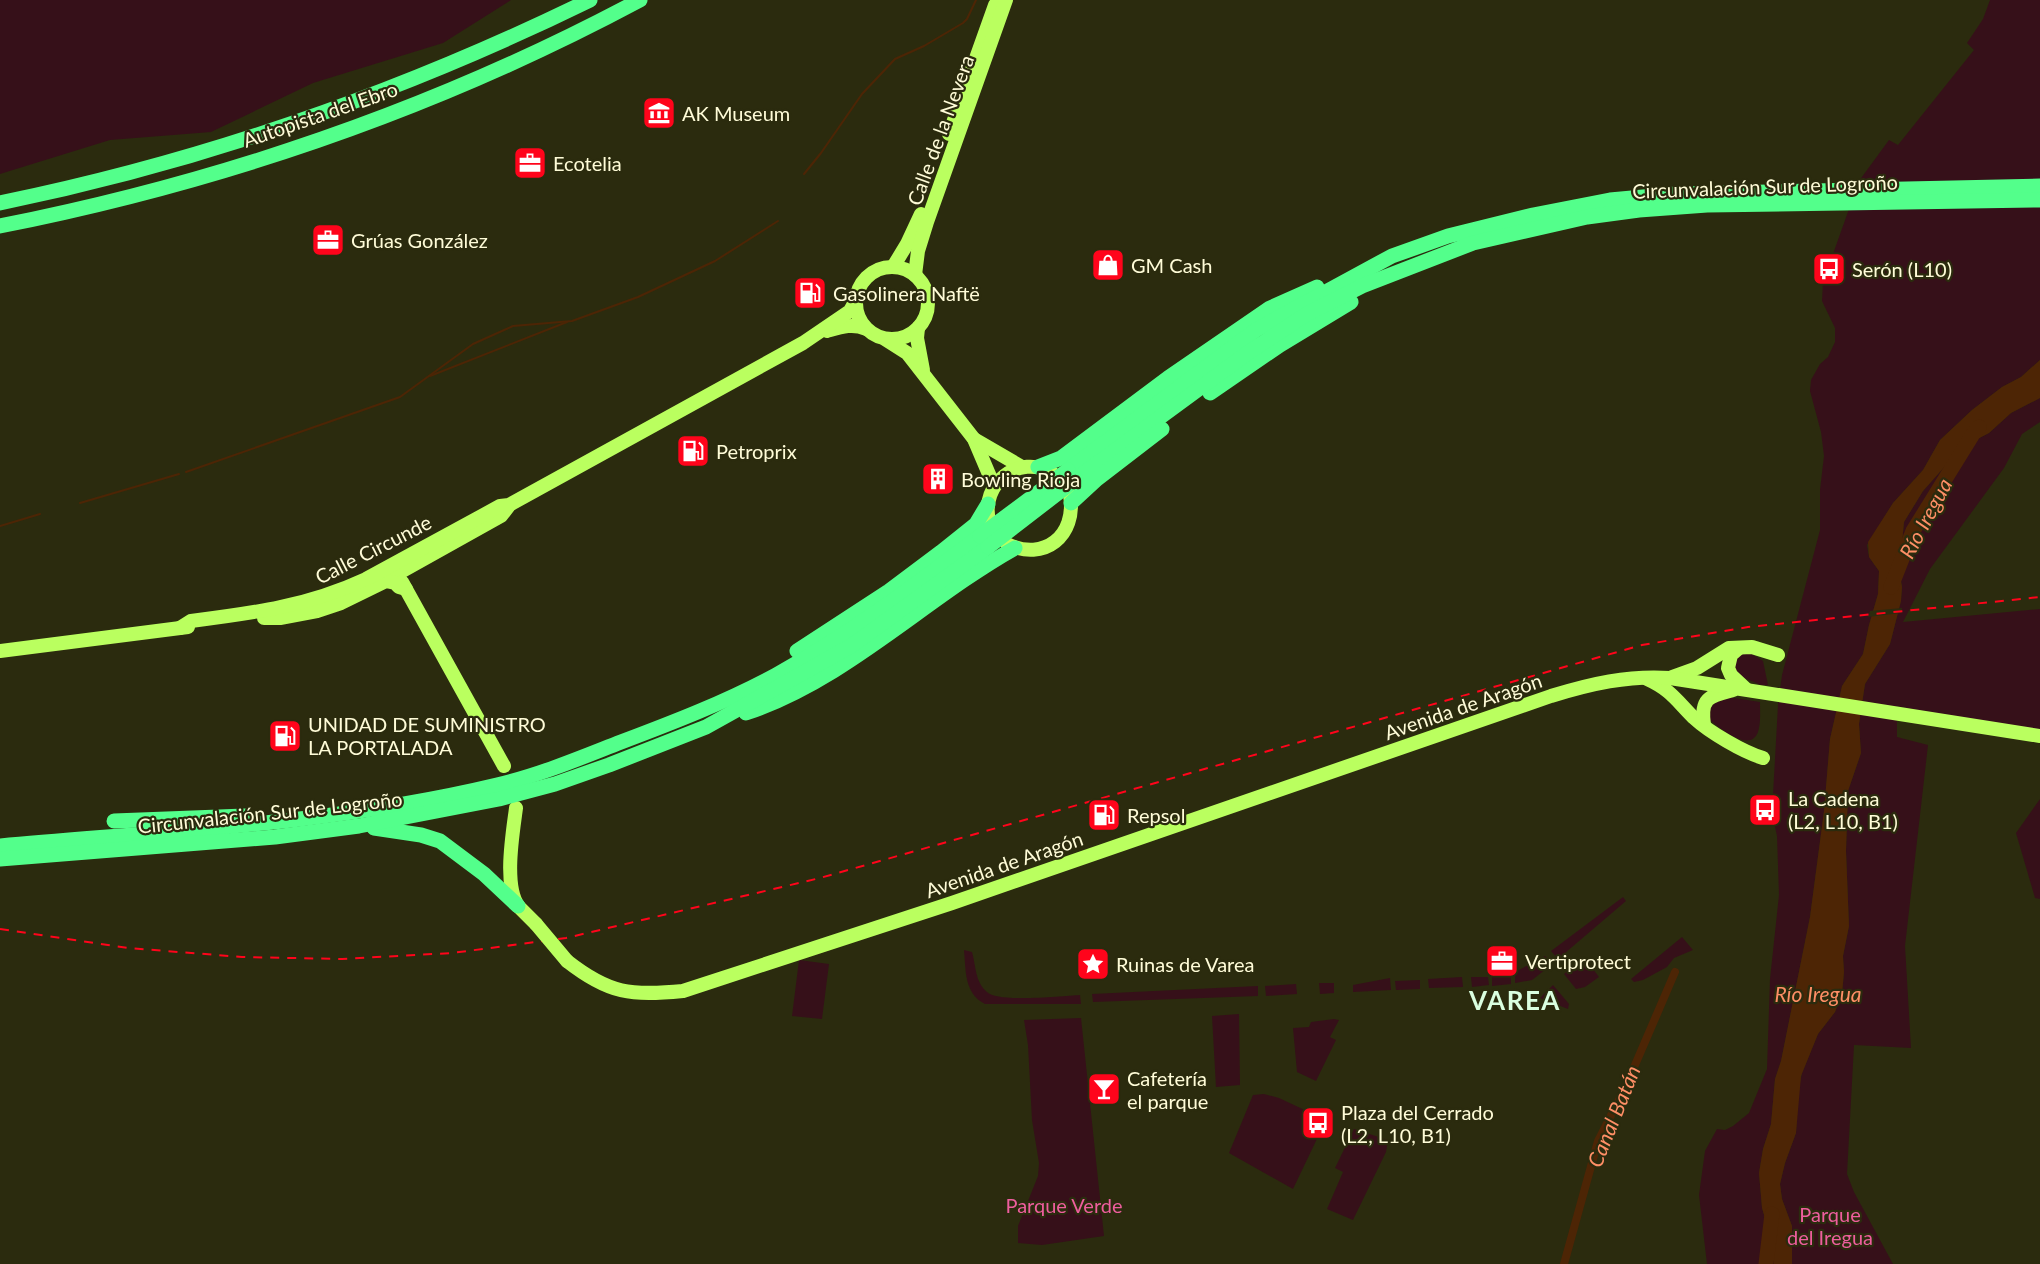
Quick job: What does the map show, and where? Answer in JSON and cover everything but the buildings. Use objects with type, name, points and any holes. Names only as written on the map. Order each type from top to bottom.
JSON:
[{"type":"highway","name":"Autopista del Ebro","points":[[0,202],[148,168],[302,121],[451,64],[590,0]]},
{"type":"highway","name":"Autopista del Ebro","points":[[0,226],[148,192],[319,139],[484,75],[640,0]]},
{"type":"highway","name":"Circunvalación Sur de Logroño","points":[[1072,475],[1307,314],[1362,286],[1473,243],[1540,227],[1640,210],[1797,197],[2040,186]]},
{"type":"highway","name":"Circunvalación Sur de Logroño","points":[[0,859],[274,837],[359,826],[499,799],[555,784],[706,727],[851,646],[1256,330],[1392,256],[1438,239],[1487,225],[1610,200],[1676,194],[2040,200]]},
{"type":"highway","points":[[1071,499],[1198,402],[1280,345],[1327,315],[1445,252]]},
{"type":"highway","points":[[1045,470],[1168,378],[1270,308],[1392,256]]},
{"type":"highway","points":[[653,730],[769,669],[889,591],[976,524],[988,504]]},
{"type":"highway","name":"Circunvalación Sur de Logroño","points":[[0,846],[299,819],[406,805],[498,785],[546,771],[686,718],[745,691],[815,652],[882,610],[984,541]]},
{"type":"highway","points":[[706,727],[765,707],[813,682],[885,637],[1011,546]]},
{"type":"highway","points":[[114,821],[265,815],[299,819]]},
{"type":"highway","points":[[359,826],[421,835],[440,841],[484,873],[518,906]]},
{"type":"main road","name":"Calle de la Nevera","points":[[893,267],[908,244],[919,219],[997,0]]},
{"type":"main road","name":"Calle de la Nevera","points":[[915,275],[918,251],[927,222],[1006,0]]},
{"type":"main road","points":[[885,339],[906,337],[918,328],[926,317],[927,295],[923,284],[905,269],[883,268],[865,278],[855,302],[860,321],[866,329],[907,353],[974,439],[994,486]]},
{"type":"main road","name":"Calle Circunde","points":[[180,628],[191,621],[295,605],[339,591],[366,579],[500,506],[509,505],[819,333],[850,310],[855,302]]},
{"type":"main road","name":"Calle Circunde","points":[[819,333],[847,326],[860,326],[866,329]]},
{"type":"main road","points":[[918,328],[917,338],[924,375]]},
{"type":"main road","points":[[974,439],[1022,467],[1045,470]]},
{"type":"main road","points":[[989,520],[988,504],[994,486],[1011,471],[1022,467]]},
{"type":"main road","points":[[1011,546],[1035,550],[1048,546],[1059,538],[1067,527],[1071,515],[1071,499]]},
{"type":"main road","name":"Calle Circunde","points":[[0,651],[303,614],[340,603],[397,579],[501,516],[509,505]]},
{"type":"main road","points":[[397,579],[399,568],[427,551],[438,539]]},
{"type":"main road","points":[[339,591],[354,591],[386,574],[397,579],[504,766]]},
{"type":"main road","points":[[1670,678],[1697,668],[1726,649],[1752,647],[1778,655]]},
{"type":"main road","points":[[1704,725],[1703,707],[1707,698],[1718,693],[1742,689],[1728,668],[1731,655],[1739,648]]},
{"type":"main road","points":[[1643,677],[1670,692],[1704,725],[1745,750],[1763,758]]},
{"type":"main road","name":"Avenida de Aragón","points":[[536,924],[522,894],[516,808],[510,869],[512,891],[518,906],[567,961],[602,985],[629,992],[683,991],[952,903],[1551,696],[1604,681],[1643,677],[1670,678],[1910,717]]},
{"type":"main road","points":[[1910,717],[2040,736]]},
{"type":"main road","points":[[1910,717],[1935,725],[2040,745]]},
{"type":"green space","points":[[0,0],[511,0],[443,43],[313,83],[211,132],[110,140],[0,174]]},
{"type":"green space","name":"Parque del Iregua","points":[[1990,0],[2040,0],[2040,360],[2021,377],[2002,387],[1972,410],[1940,440],[1923,470],[1893,503],[1867,545],[1869,557],[1879,571],[1878,594],[1863,654],[1842,686],[1830,739],[1824,811],[1810,917],[1781,1061],[1775,1079],[1771,1124],[1763,1149],[1759,1173],[1762,1208],[1772,1242],[1774,1264],[1707,1264],[1699,1195],[1705,1151],[1717,1129],[1725,1130],[1733,1126],[1749,1113],[1767,1069],[1770,979],[1779,895],[1777,836],[1772,813],[1778,705],[1782,675],[1820,530],[1820,490],[1824,456],[1821,432],[1810,391],[1811,380],[1820,364],[1828,357],[1835,342],[1835,328],[1822,301],[1823,282],[1859,181],[1889,140],[1898,145],[1974,50],[1967,43],[1983,19]]},
{"type":"green space","name":"Parque del Iregua","points":[[2040,398],[2040,422],[2022,434],[2004,468],[1930,569],[1903,622],[2040,609],[2040,735],[1897,706],[1897,737],[1928,745],[1905,946],[1911,1048],[1854,1045],[1847,1174],[1854,1192],[1893,1264],[1792,1264],[1792,1226],[1782,1199],[1780,1184],[1796,1133],[1798,1093],[1802,1073],[1818,1034],[1835,1012],[1842,994],[1843,956],[1849,926],[1846,851],[1848,791],[1861,753],[1859,724],[1865,684],[1890,644],[1901,601],[1902,587],[1897,558],[1902,543],[1904,522],[1923,491],[1962,447],[1989,433],[2011,413]]},
{"type":"green space","points":[[1750,653],[1763,661],[1768,685],[1761,685],[1735,674],[1733,660]]},
{"type":"green space","points":[[1728,697],[1760,702],[1760,725],[1754,738],[1741,740],[1719,728],[1709,719],[1709,704]]},
{"type":"green space","points":[[2040,799],[2040,899],[2035,898],[2016,833]]},
{"type":"green space","points":[[1623,897],[1626,901],[1558,959],[1551,951]]},
{"type":"green space","points":[[1682,937],[1693,950],[1674,958],[1667,967],[1643,980],[1634,982],[1631,979]]},
{"type":"green space","points":[[964,950],[972,952],[980,984],[993,995],[1031,998],[1080,995],[1081,1004],[985,1004],[973,994],[967,981]]},
{"type":"green space","points":[[1545,956],[1552,963],[1550,966],[1532,980],[1515,983],[1515,972]]},
{"type":"green space","points":[[1584,957],[1599,977],[1585,987],[1576,989],[1564,974]]},
{"type":"green space","points":[[799,960],[829,964],[822,1019],[792,1016]]},
{"type":"green space","points":[[1511,974],[1511,984],[1492,986],[1492,977]]},
{"type":"green space","points":[[1462,977],[1463,987],[1429,988],[1428,979]]},
{"type":"green space","points":[[1471,977],[1488,977],[1489,985],[1472,987]]},
{"type":"green space","points":[[1390,978],[1391,990],[1353,992],[1353,985]]},
{"type":"green space","points":[[1420,980],[1420,989],[1396,990],[1395,981]]},
{"type":"green space","points":[[1319,983],[1334,983],[1334,993],[1320,994]]},
{"type":"green space","points":[[1296,984],[1297,994],[1266,996],[1265,986]]},
{"type":"green space","points":[[1553,985],[1569,1004],[1568,1009],[1540,998]]},
{"type":"green space","points":[[1258,986],[1258,996],[1093,1002],[1092,994]]},
{"type":"green space","points":[[1239,1014],[1240,1085],[1216,1087],[1212,1016]]},
{"type":"green space","name":"Parque Verde","points":[[1081,1018],[1104,1236],[1042,1245],[1018,1243],[1018,1226],[1038,1176],[1039,1163],[1032,1120],[1028,1045],[1024,1020]]},
{"type":"green space","points":[[1339,1020],[1330,1037],[1336,1040],[1316,1081],[1297,1072],[1293,1028],[1309,1027],[1311,1022]]},
{"type":"green space","points":[[1264,1094],[1279,1098],[1326,1120],[1293,1189],[1229,1153],[1253,1095]]},
{"type":"green space","points":[[1354,1129],[1388,1140],[1386,1152],[1353,1220],[1327,1209],[1343,1172],[1335,1168]]},
{"type":"water","name":"Río Iregua","points":[[2040,360],[2040,398],[2011,413],[1989,433],[1962,447],[1923,491],[1904,522],[1902,543],[1897,558],[1902,587],[1901,601],[1890,644],[1865,684],[1859,724],[1861,753],[1848,791],[1846,851],[1849,926],[1843,956],[1842,994],[1835,1012],[1818,1034],[1801,1076],[1796,1133],[1780,1184],[1782,1199],[1792,1226],[1792,1264],[1774,1264],[1772,1242],[1762,1208],[1759,1173],[1763,1149],[1771,1124],[1775,1079],[1781,1061],[1810,917],[1824,811],[1830,739],[1842,686],[1863,654],[1878,594],[1879,571],[1869,557],[1868,542],[1893,503],[1923,470],[1940,440],[1972,410],[2002,387],[2021,377]]},
{"type":"pier","points":[[1902,608],[1901,613],[1868,617],[1870,611]]},
{"type":"waterway","points":[[804,174],[862,94],[895,59],[924,46],[963,23],[976,0]]},
{"type":"waterway","points":[[186,472],[400,397],[473,344],[513,326],[572,321],[638,297],[715,261],[778,221]]},
{"type":"waterway","points":[[430,376],[567,322]]},
{"type":"waterway","name":"Río Iregua","points":[[1891,587],[1913,531],[1979,427]]},
{"type":"waterway","points":[[80,503],[179,474]]},
{"type":"waterway","points":[[0,526],[40,514]]},
{"type":"waterway","name":"Canal Batán","points":[[1564,1264],[1598,1141],[1626,1086],[1675,972]]},
{"type":"waterway","name":"Río Iregua","points":[[1766,1264],[1772,1214]]},
{"type":"railway","points":[[0,929],[128,948],[242,957],[342,959],[452,953],[566,938],[820,878],[1642,645],[1748,627],[2040,597]]},
{"type":"place","name":"AK Museum","points":[[659,113]]},
{"type":"place","name":"Ecotelia","points":[[530,163]]},
{"type":"place","name":"Grúas González","points":[[328,240]]},
{"type":"place","name":"GM Cash","points":[[1108,265]]},
{"type":"place","name":"Serón (L10)","points":[[1829,269]]},
{"type":"place","name":"Gasolinera Naftë","points":[[810,293]]},
{"type":"place","name":"Petroprix","points":[[693,451]]},
{"type":"place","name":"Bowling Rioja","points":[[938,479]]},
{"type":"place","name":"UNIDAD DE SUMINISTRO LA PORTALADA","points":[[285,736]]},
{"type":"place","name":"La Cadena (L2, L10, B1)","points":[[1765,810]]},
{"type":"place","name":"Repsol","points":[[1104,815]]},
{"type":"place","name":"Vertiprotect","points":[[1502,961]]},
{"type":"place","name":"Ruinas de Varea","points":[[1093,964]]},
{"type":"place","name":"Cafetería el parque","points":[[1104,1089]]},
{"type":"place","name":"Plaza del Cerrado (L2, L10, B1)","points":[[1318,1123]]},
{"type":"district","name":"VAREA","points":[[1515,1000]]}]
